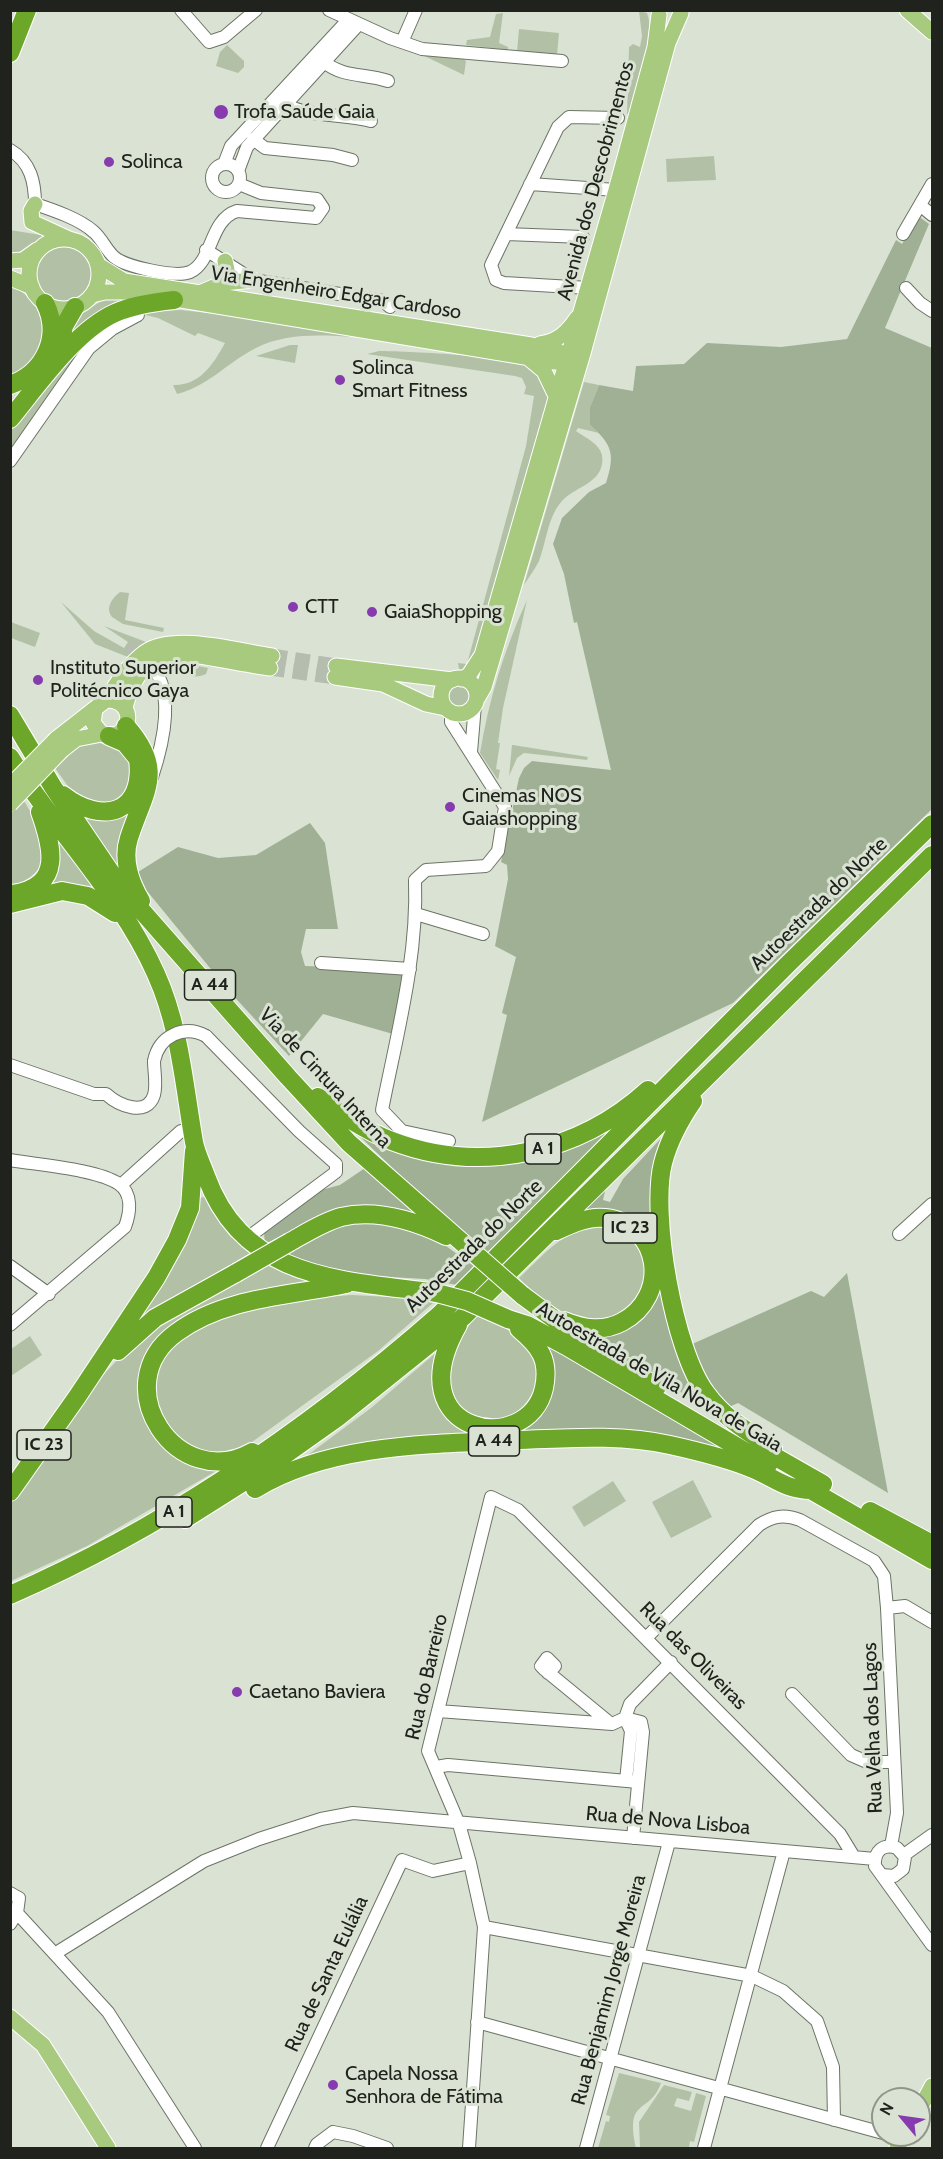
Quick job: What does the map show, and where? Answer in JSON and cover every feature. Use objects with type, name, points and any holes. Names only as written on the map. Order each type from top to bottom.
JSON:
[{"type":"highway","points":[[10,20],[14,10]]},
{"type":"highway","points":[[10,53],[27,10]]},
{"type":"highway","points":[[10,419],[49,371],[89,330],[114,314],[174,300]]},
{"type":"highway","points":[[10,385],[35,372],[46,358],[51,342],[51,329],[45,303]]},
{"type":"highway","points":[[49,371],[58,351],[64,326],[75,307]]},
{"type":"highway","name":"Via de Cintura Interna","points":[[10,715],[53,788],[120,885],[350,1143],[522,1295],[545,1312]]},
{"type":"highway","points":[[126,726],[140,741],[148,767],[148,790],[128,840],[127,866],[134,889],[153,920]]},
{"type":"highway","points":[[53,788],[85,810],[99,813],[123,806],[138,786],[138,759],[125,743],[105,735]]},
{"type":"highway","name":"A 44","points":[[10,756],[33,794],[142,941],[171,1013],[195,1146]]},
{"type":"highway","points":[[10,894],[29,889],[40,882],[49,869],[52,858],[50,837],[33,794]]},
{"type":"highway","name":"Autoestrada do Norte","points":[[10,1595],[155,1523],[237,1471],[326,1409],[438,1315],[788,964],[933,824]]},
{"type":"highway","name":"A 1","points":[[10,1608],[95,1569],[182,1521],[273,1464],[463,1317],[933,855]]},
{"type":"highway","points":[[10,904],[62,891],[76,893],[104,903],[131,926]]},
{"type":"highway","name":"A 1","points":[[267,1050],[308,1090],[348,1119],[390,1140],[451,1156],[478,1158],[514,1155],[582,1135],[621,1112],[788,964]]},
{"type":"highway","points":[[716,1069],[681,1118],[663,1163],[659,1210],[680,1341],[694,1376],[715,1405],[736,1425],[795,1461],[798,1470]]},
{"type":"highway","name":"Autoestrada de Vila Nova de Gaia","points":[[195,1146],[218,1202],[229,1220],[249,1240],[280,1262],[352,1283],[436,1293],[466,1301],[508,1320],[527,1325],[567,1346],[933,1560]]},
{"type":"highway","name":"IC 23","points":[[10,1492],[77,1397],[156,1278],[177,1240],[189,1208],[195,1146]]},
{"type":"highway","points":[[77,1397],[140,1329],[154,1318],[321,1226],[350,1216],[384,1216],[409,1221],[469,1249]]},
{"type":"highway","name":"IC 23","points":[[542,1241],[583,1220],[602,1217],[615,1220],[642,1237],[653,1259],[654,1269],[651,1290],[646,1301],[627,1319],[610,1328],[577,1326],[545,1312]]},
{"type":"highway","name":"A 1","points":[[326,1409],[242,1458],[210,1461],[190,1457],[169,1442],[156,1426],[148,1407],[146,1388],[148,1372],[161,1347],[176,1333],[196,1321],[248,1303],[352,1283]]},
{"type":"highway","name":"Autoestrada de Vila Nova de Gaia","points":[[545,1312],[683,1404],[933,1544]]},
{"type":"highway","points":[[463,1317],[445,1351],[440,1383],[446,1402],[458,1416],[477,1426],[489,1428],[513,1425],[524,1419],[542,1395],[546,1380],[543,1357],[538,1346],[508,1320]]},
{"type":"highway","name":"A 44","points":[[182,1521],[239,1499],[271,1479],[322,1462],[386,1449],[479,1442],[596,1438],[668,1444],[753,1469],[794,1490],[811,1490]]},
{"type":"main road","points":[[907,10],[933,32]]},
{"type":"main road","points":[[657,13],[670,17],[682,12]]},
{"type":"main road","name":"Avenida dos Descobrimentos","points":[[476,702],[484,687],[571,360],[668,43],[682,12]]},
{"type":"main road","name":"Avenida dos Descobrimentos","points":[[457,680],[469,675],[482,655],[557,398],[571,360],[582,311],[655,46],[657,13]]},
{"type":"main road","points":[[10,278],[32,287],[45,303],[65,309],[75,307],[92,295],[99,276],[98,265],[87,248],[32,222],[29,217],[35,204]]},
{"type":"main road","points":[[10,261],[23,260],[48,243],[69,239]]},
{"type":"main road","points":[[32,287],[30,267],[40,249]]},
{"type":"main road","points":[[223,283],[227,270],[225,261]]},
{"type":"main road","name":"Via Engenheiro Edgar Cardoso","points":[[98,265],[124,281],[529,351]]},
{"type":"main road","points":[[200,293],[223,283],[253,280]]},
{"type":"main road","name":"Via Engenheiro Edgar Cardoso","points":[[92,295],[117,291],[529,351],[558,351],[571,360]]},
{"type":"main road","points":[[557,398],[544,371],[529,351],[558,340],[569,331],[582,311]]},
{"type":"main road","points":[[10,786],[59,745],[100,705],[131,665],[144,653],[163,644],[188,644],[271,662],[183,654],[159,657],[139,672],[131,686],[125,707],[129,720],[126,726],[116,735],[76,740],[59,745],[10,804]]},
{"type":"main road","points":[[335,672],[457,680],[474,685],[476,702],[468,712],[457,715],[426,704],[383,684],[335,672]]},
{"type":"main road","points":[[448,710],[441,694],[444,688],[457,680]]},
{"type":"main road","points":[[100,705],[119,702],[125,707]]},
{"type":"main road","points":[[100,705],[93,723],[105,735]]},
{"type":"main road","points":[[10,2017],[43,2045],[108,2148]]},
{"type":"street","points":[[181,10],[209,42],[224,37],[256,10]]},
{"type":"street","points":[[328,10],[422,49],[562,61]]},
{"type":"street","points":[[402,42],[416,10]]},
{"type":"street","points":[[10,150],[26,165],[32,177],[35,204],[94,232],[109,252],[127,266],[176,273],[190,272],[198,265],[222,221],[229,214],[237,211],[316,218],[323,208],[317,199],[261,193],[238,178],[232,165],[224,164],[217,167],[212,174],[215,187],[228,192],[238,178],[242,156],[254,139],[286,104],[296,84],[324,62],[353,22]]},
{"type":"street","points":[[224,164],[231,146],[296,84],[353,22]]},
{"type":"street","points":[[324,62],[338,73],[375,77],[388,81]]},
{"type":"street","points":[[286,104],[294,110],[351,116],[371,121]]},
{"type":"street","points":[[589,288],[504,283],[496,280],[491,265],[564,120],[569,117],[618,118]]},
{"type":"street","points":[[254,139],[265,148],[333,155],[352,160]]},
{"type":"street","points":[[530,184],[616,190]]},
{"type":"street","points":[[903,234],[933,184]]},
{"type":"street","points":[[920,205],[933,215]]},
{"type":"street","points":[[506,234],[583,237]]},
{"type":"street","points":[[206,250],[253,280],[383,301],[390,307]]},
{"type":"street","points":[[906,288],[925,308],[933,311]]},
{"type":"street","points":[[10,461],[89,348],[112,329],[138,315]]},
{"type":"street","points":[[148,790],[158,760],[166,702],[165,688],[158,675]]},
{"type":"street","points":[[471,752],[476,702]]},
{"type":"street","points":[[448,710],[451,722],[505,807],[498,851],[486,866],[426,870],[415,880],[416,914],[410,969],[382,1110],[402,1131],[449,1141]]},
{"type":"street","points":[[416,914],[483,934]]},
{"type":"street","points":[[321,963],[410,969]]},
{"type":"street","points":[[10,1065],[94,1094],[106,1094],[118,1104],[138,1108],[150,1103],[155,1090],[156,1050],[171,1035],[186,1031],[206,1036],[299,1131],[336,1164],[336,1172],[254,1233]]},
{"type":"street","points":[[121,1185],[181,1131]]},
{"type":"street","points":[[10,1161],[100,1176],[121,1185],[129,1200],[130,1214],[125,1227],[10,1325]]},
{"type":"street","points":[[899,1234],[933,1204]]},
{"type":"street","points":[[10,1266],[49,1293]]},
{"type":"street","name":"Rua das Oliveiras","points":[[491,1497],[518,1510],[647,1637],[840,1834],[855,1857]]},
{"type":"street","name":"Rua do Barreiro","points":[[469,2148],[484,1927],[459,1824],[428,1751],[491,1497]]},
{"type":"street","name":"Rua Velha dos Lagos","points":[[647,1637],[759,1526],[772,1517],[788,1516],[800,1520],[874,1561],[884,1576],[887,1608],[897,1813],[891,1846]]},
{"type":"street","points":[[887,1608],[905,1606],[933,1622]]},
{"type":"street","points":[[438,1711],[612,1724],[625,1718],[630,1704],[671,1662]]},
{"type":"street","points":[[548,1672],[582,1702],[612,1724]]},
{"type":"street","points":[[792,1694],[851,1755],[867,1762],[894,1762]]},
{"type":"street","points":[[579,1722],[582,1702]]},
{"type":"street","points":[[625,1718],[637,1732],[632,1781],[633,1838]]},
{"type":"street","points":[[436,1767],[448,1765],[632,1781]]},
{"type":"street","name":"Rua de Nova Lisboa","points":[[56,1953],[204,1861],[311,1822],[353,1813],[874,1859]]},
{"type":"street","points":[[904,1855],[933,1835]]},
{"type":"street","name":"Rua Benjamim Jorge Moreira","points":[[586,2148],[669,1842]]},
{"type":"street","points":[[900,1899],[900,1874],[905,1863],[904,1855],[891,1846],[880,1849],[874,1859],[875,1866],[933,1945]]},
{"type":"street","points":[[704,2148],[784,1851]]},
{"type":"street","name":"Rua de Santa Eulália","points":[[267,2148],[402,1860],[433,1871],[470,1863]]},
{"type":"street","points":[[882,1875],[900,1874]]},
{"type":"street","points":[[10,1893],[19,1898],[17,1913],[10,1924]]},
{"type":"street","points":[[17,1913],[108,2012],[195,2148]]},
{"type":"street","points":[[484,1927],[752,1976],[783,1991],[817,2020],[833,2067],[834,2120]]},
{"type":"street","points":[[477,2022],[871,2130]]},
{"type":"street","points":[[315,2148],[333,2132],[387,2148]]},
{"type":"green space","points":[[639,11],[647,13],[650,36],[642,77],[631,114],[627,114],[629,47],[633,44],[640,47],[642,36]]},
{"type":"green space","points":[[503,13],[499,43],[508,47],[508,50],[466,45],[467,40],[490,37],[496,14]]},
{"type":"green space","points":[[519,29],[559,33],[557,55],[517,52]]},
{"type":"green space","points":[[227,45],[244,61],[244,67],[238,73],[216,66],[220,52]]},
{"type":"green space","points":[[418,53],[462,58],[466,61],[464,75]]},
{"type":"green space","points":[[714,156],[716,180],[667,182],[666,159]]},
{"type":"green space","points":[[918,216],[929,224],[885,328],[932,348],[932,809],[733,1003],[482,1122],[507,1015],[502,1013],[516,957],[495,946],[508,879],[507,865],[501,862],[519,778],[524,768],[532,761],[611,770],[577,622],[574,623],[564,574],[553,544],[562,518],[589,492],[606,483],[609,473],[611,458],[608,445],[590,425],[590,407],[599,385],[633,391],[636,366],[684,364],[707,343],[781,347],[847,339],[896,240],[902,244]]},
{"type":"green space","points":[[10,230],[47,236],[31,248],[11,255]]},
{"type":"green space","points":[[64,245],[75,247],[84,253],[90,262],[92,273],[90,284],[84,293],[75,299],[64,301],[53,299],[44,293],[38,284],[36,273],[38,262],[44,253],[53,247]]},
{"type":"green space","points":[[11,286],[31,301],[43,323],[44,336],[37,359],[25,370],[11,378]]},
{"type":"green space","points":[[109,297],[147,300],[64,338],[75,316]]},
{"type":"green space","points":[[181,310],[271,320],[388,339],[304,336],[271,342],[246,354],[198,386],[177,394],[173,385],[198,378],[210,366],[225,343],[198,333],[195,336],[158,318],[141,314],[151,311]]},
{"type":"green space","points":[[97,331],[11,452],[11,430],[77,349]]},
{"type":"green space","points":[[290,345],[298,345],[295,363],[256,356]]},
{"type":"green space","points":[[379,351],[456,355],[516,362],[535,373],[547,392],[549,404],[476,652],[464,671],[459,669],[458,663],[467,664],[526,446],[534,396],[524,394],[526,387],[522,378],[367,354]]},
{"type":"green space","points":[[584,382],[599,385],[590,407],[590,425],[599,433],[578,428],[576,431],[590,440],[601,452],[600,471],[591,481],[567,496],[557,507],[550,522],[539,561],[524,585]]},
{"type":"green space","points":[[120,592],[129,593],[125,620],[164,628],[163,632],[123,624],[112,617],[109,610],[110,603]]},
{"type":"green space","points":[[527,600],[503,708],[496,769],[500,770],[498,780],[480,753],[498,675]]},
{"type":"green space","points":[[61,602],[94,631],[124,648],[128,642],[104,626],[146,642],[128,657],[95,644]]},
{"type":"green space","points":[[11,622],[40,633],[35,647],[11,638]]},
{"type":"green space","points":[[179,662],[208,668],[206,674],[191,676],[178,671],[170,663]]},
{"type":"green space","points":[[459,685],[467,688],[470,696],[467,704],[459,707],[451,704],[448,696],[451,688]]},
{"type":"green space","points":[[94,741],[125,752],[134,769],[125,795],[102,807],[75,796],[55,768],[68,754]]},
{"type":"green space","points":[[512,745],[588,757],[587,760],[524,753],[517,758],[509,776]]},
{"type":"green space","points":[[141,791],[121,873],[79,814],[90,817],[107,817]]},
{"type":"green space","points":[[24,801],[39,828],[44,840],[45,851],[43,862],[37,871],[10,888],[10,814]]},
{"type":"green space","points":[[310,823],[325,843],[338,929],[306,929],[301,952],[305,966],[405,969],[393,1034],[323,1014],[289,1056],[228,990],[147,891],[138,872],[178,847],[218,858],[256,855]]},
{"type":"green space","points":[[59,841],[103,898],[52,889],[48,882]]},
{"type":"green space","points":[[643,1102],[489,1253],[431,1205],[348,1125],[509,1163],[564,1152],[590,1140]]},
{"type":"green space","points":[[667,1132],[654,1216],[710,1411],[589,1335],[659,1288],[628,1218],[601,1208],[580,1213],[606,1187],[603,1200],[610,1202],[623,1179]]},
{"type":"green space","points":[[365,1168],[418,1217],[321,1216],[265,1244],[264,1233],[268,1228],[321,1190],[340,1185]]},
{"type":"green space","points":[[205,1197],[229,1235],[250,1253],[162,1305],[131,1329],[199,1198]]},
{"type":"green space","points":[[378,1221],[435,1238],[475,1267],[457,1285],[425,1279],[356,1275],[279,1255],[337,1224]]},
{"type":"green space","points":[[606,1225],[630,1239],[642,1253],[644,1262],[642,1298],[619,1317],[598,1322],[560,1311],[519,1278],[567,1236],[578,1231]]},
{"type":"green space","points":[[268,1262],[286,1273],[310,1281],[257,1294],[155,1347],[152,1432],[179,1458],[223,1467],[87,1546],[11,1581],[11,1502],[92,1387],[135,1341],[163,1320]]},
{"type":"green space","points":[[847,1273],[888,1493],[738,1403],[729,1407],[720,1402],[690,1345],[811,1291],[824,1297]]},
{"type":"green space","points":[[353,1295],[406,1298],[433,1303],[378,1351],[252,1442],[237,1449],[225,1453],[206,1453],[165,1428],[154,1388],[160,1363],[176,1342],[202,1326],[232,1314],[299,1300]]},
{"type":"green space","points":[[477,1316],[524,1341],[537,1359],[537,1377],[532,1393],[523,1406],[511,1415],[498,1420],[484,1420],[471,1415],[460,1405],[451,1390],[448,1370],[450,1360],[458,1342]]},
{"type":"green space","points":[[30,1336],[42,1355],[11,1376],[11,1349]]},
{"type":"green space","points":[[545,1344],[725,1451],[500,1434],[531,1422]]},
{"type":"green space","points":[[438,1351],[434,1365],[438,1398],[500,1434],[297,1463],[371,1408]]},
{"type":"green space","points":[[693,1480],[712,1517],[671,1538],[652,1502]]},
{"type":"green space","points":[[613,1481],[626,1501],[584,1527],[572,1507]]},
{"type":"green space","points":[[619,2073],[661,2083],[656,2093],[636,2113],[633,2132],[636,2148],[598,2148],[606,2121],[609,2122],[610,2116],[606,2115]]},
{"type":"green space","points":[[664,2085],[692,2092],[689,2101],[677,2098],[674,2106],[691,2111],[696,2093],[706,2096],[694,2142],[690,2141],[689,2147],[692,2148],[640,2148],[639,2122]]},
{"type":"tunnel","points":[[128,645],[158,675]]},
{"type":"tunnel","points":[[272,656],[336,666]]},
{"type":"tunnel","points":[[270,668],[335,677]]},
{"type":"place","name":"Trofa Saúde Gaia","points":[[221,112]]},
{"type":"place","name":"Solinca","points":[[109,162]]},
{"type":"place","name":"Solinca Smart Fitness","points":[[340,380]]},
{"type":"place","name":"CTT","points":[[293,607]]},
{"type":"place","name":"GaiaShopping","points":[[372,612]]},
{"type":"place","name":"Instituto Superior Politécnico Gaya","points":[[38,680]]},
{"type":"place","name":"Cinemas NOS Gaiashopping","points":[[450,807]]},
{"type":"place","name":"Caetano Baviera","points":[[237,1692]]},
{"type":"place","name":"Capela Nossa Senhora de Fátima","points":[[333,2085]]}]
